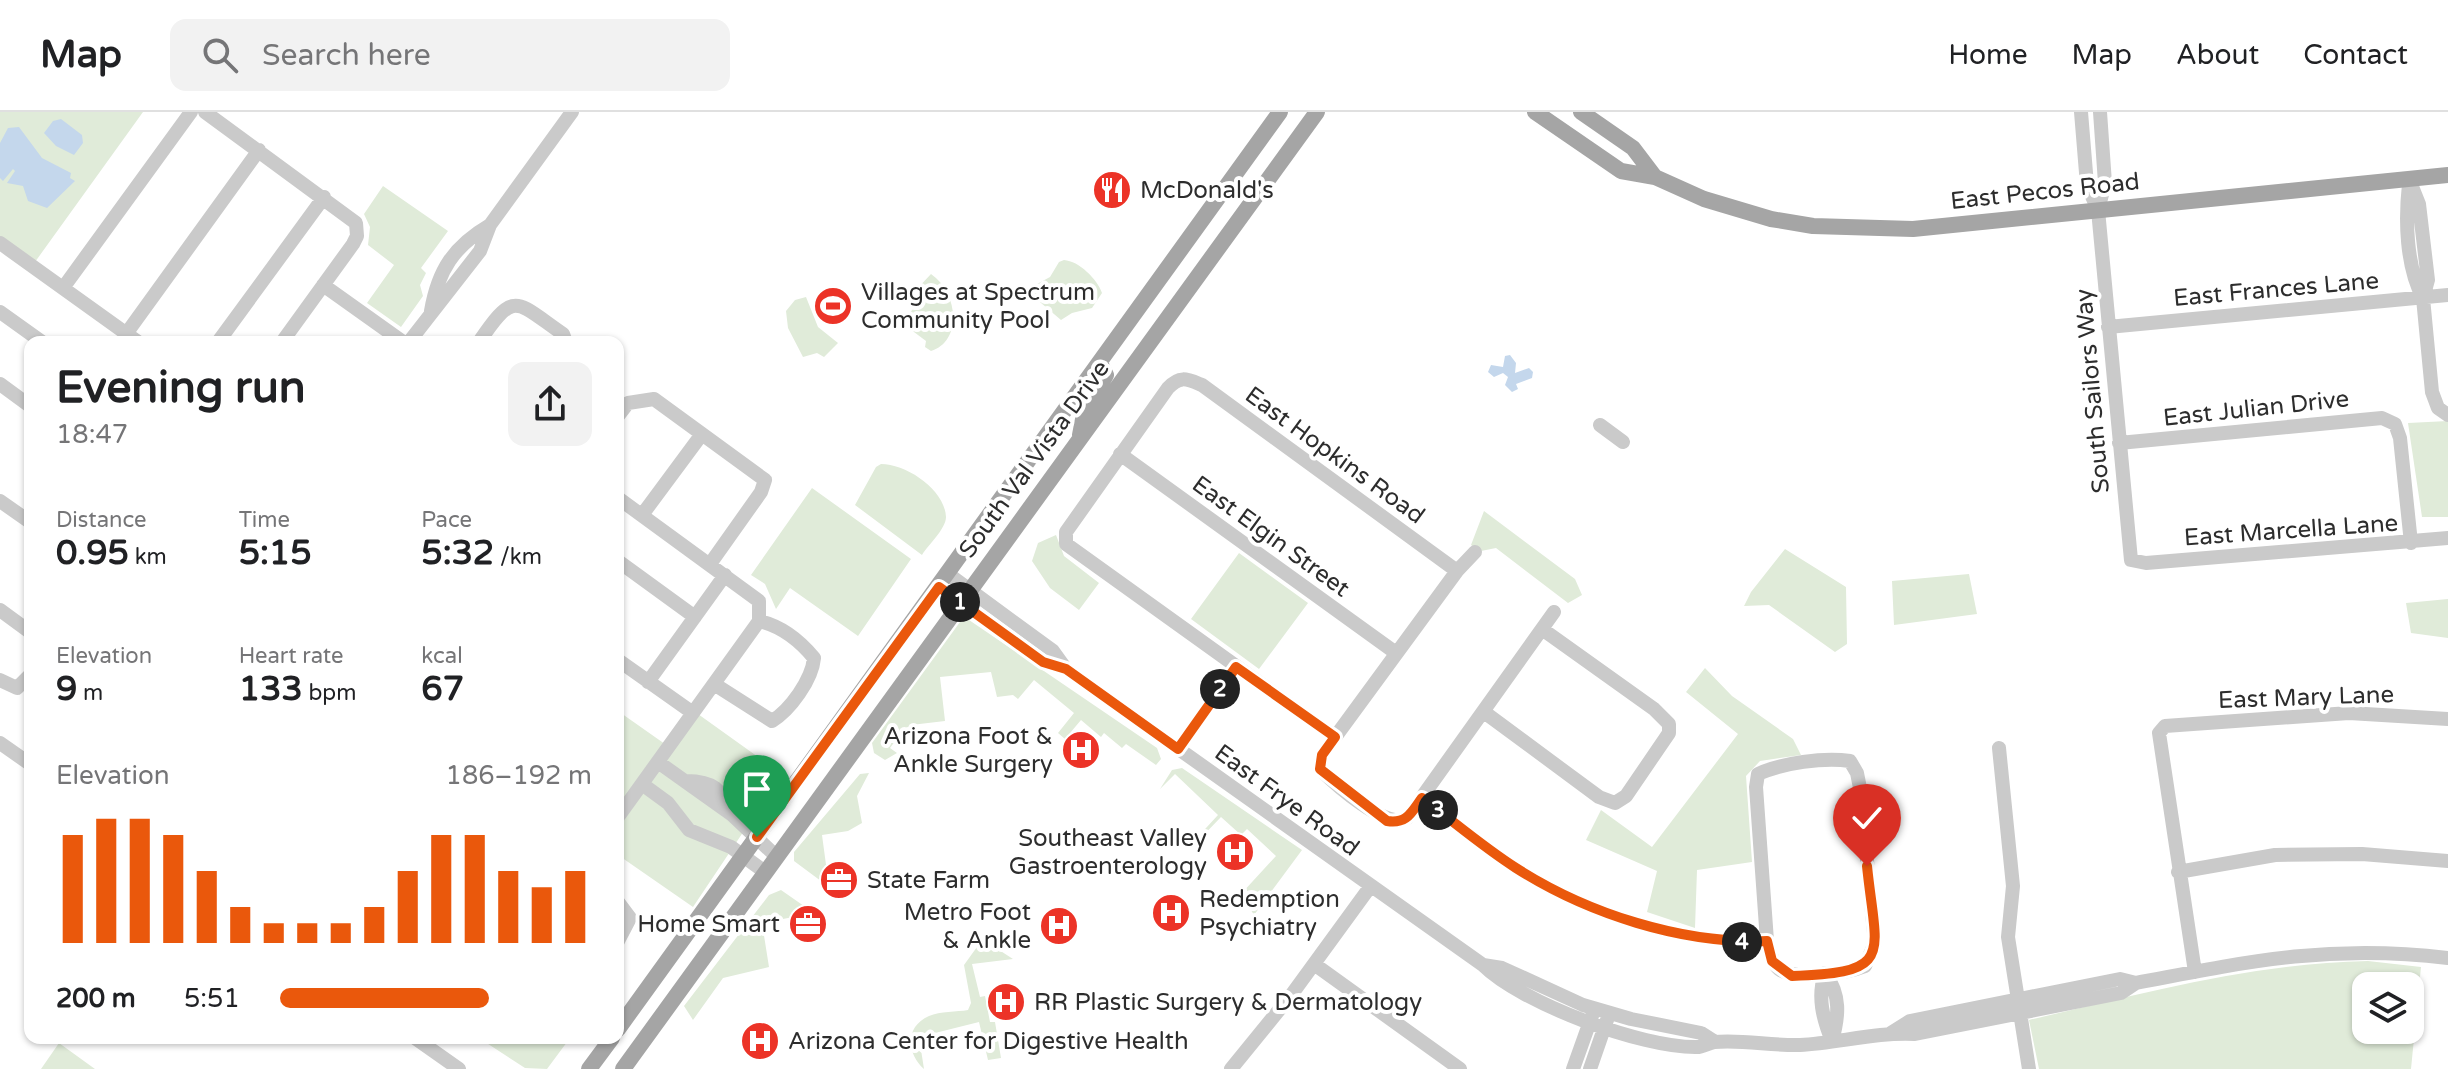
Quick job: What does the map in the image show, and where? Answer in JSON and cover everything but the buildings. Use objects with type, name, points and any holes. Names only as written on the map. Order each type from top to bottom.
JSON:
[{"type":"main road","name":"South Val Vista Drive","points":[[624,1021],[1101,365],[1280,112]]},
{"type":"main road","name":"South Val Vista Drive","points":[[623,1069],[1317,112]]},
{"type":"main road","name":"East Pecos Road","points":[[1535,112],[1621,171],[1655,177],[1727,206],[1771,219],[1834,228],[1913,229],[2448,175]]},
{"type":"main road","name":"East Pecos Road","points":[[1581,112],[1633,148],[1655,177]]},
{"type":"main road","points":[[1178,257],[1199,271]]},
{"type":"main road","points":[[1079,440],[1085,409],[1106,375],[1101,365]]},
{"type":"main road","points":[[589,1069],[608,1044]]},
{"type":"street","points":[[63,288],[191,112]]},
{"type":"street","points":[[205,112],[356,223],[357,236],[353,244],[286,336]]},
{"type":"street","points":[[413,336],[431,311],[436,281],[465,240],[490,225],[572,112]]},
{"type":"street","points":[[2081,112],[2087,185],[2098,210]]},
{"type":"street","points":[[2098,210],[2105,183],[2100,112]]},
{"type":"street","points":[[133,336],[259,150]]},
{"type":"street","points":[[2409,179],[2406,206],[2414,280],[2423,298],[2435,402],[2448,415]]},
{"type":"street","points":[[222,336],[324,197]]},
{"type":"street","name":"South Sailors Way","points":[[2098,210],[2131,560],[2138,561]]},
{"type":"street","points":[[0,243],[129,336]]},
{"type":"street","points":[[323,285],[395,336]]},
{"type":"street","name":"East Frances Lane","points":[[2108,327],[2448,295]]},
{"type":"street","points":[[483,336],[502,309],[512,304],[521,305],[564,336]]},
{"type":"street","points":[[0,312],[34,336]]},
{"type":"street","name":"East Hopkins Road","points":[[1120,454],[1168,388],[1176,379],[1185,378],[1202,385],[1457,571]]},
{"type":"street","points":[[0,384],[24,402]]},
{"type":"street","points":[[624,408],[628,403],[642,398],[654,399],[765,480],[761,492],[710,564]]},
{"type":"street","name":"East Julian Drive","points":[[2119,443],[2382,418],[2395,424],[2400,438],[2411,543]]},
{"type":"street","points":[[1600,425],[1623,442]]},
{"type":"street","points":[[642,515],[702,434]]},
{"type":"street","points":[[1120,454],[1066,532],[1066,544],[1335,737]]},
{"type":"street","name":"East Elgin Street","points":[[1120,454],[1396,653]]},
{"type":"street","points":[[0,501],[24,518]]},
{"type":"street","points":[[624,502],[759,601],[759,621],[624,809]]},
{"type":"street","name":"East Marcella Lane","points":[[2138,561],[2448,538]]},
{"type":"street","points":[[1475,552],[1457,571],[1322,755],[1320,769],[1331,780],[1387,821],[1399,823],[1407,818],[1554,612]]},
{"type":"street","points":[[624,565],[695,617]]},
{"type":"street","points":[[648,682],[725,575]]},
{"type":"street","name":"East Frye Road","points":[[944,580],[1043,662],[1066,669],[1483,965],[1502,968],[1599,1017],[1701,1033],[1715,1042],[1792,1045],[1891,1033],[1915,1034],[2017,1007],[2121,993],[2136,983],[2268,958],[2349,950],[2448,958]]},
{"type":"street","points":[[0,610],[24,628]]},
{"type":"street","points":[[714,684],[772,721],[781,716],[813,672],[814,658],[773,624],[759,621]]},
{"type":"street","points":[[1484,712],[1599,797],[1615,803],[1626,796],[1669,733],[1669,724],[1654,709],[1542,629]]},
{"type":"street","points":[[624,664],[693,713]]},
{"type":"street","points":[[1178,749],[1236,667]]},
{"type":"street","points":[[0,680],[17,688],[24,681]]},
{"type":"street","name":"East Mary Lane","points":[[2178,872],[2162,770],[2159,733],[2165,726],[2349,713],[2448,719]]},
{"type":"street","points":[[0,743],[24,760]]},
{"type":"street","points":[[1999,748],[2013,886],[2008,937],[2029,1069]]},
{"type":"street","points":[[1838,759],[1850,761],[1860,788],[1875,943],[1872,956],[1865,966],[1855,970],[1792,976],[1780,971],[1772,961],[1767,941],[1756,787],[1758,774],[1838,759]]},
{"type":"street","points":[[658,762],[731,814],[776,856]]},
{"type":"street","points":[[642,784],[668,803],[689,830],[725,844],[765,872]]},
{"type":"street","points":[[1422,798],[1516,868],[1579,900],[1666,931],[1743,942],[1767,941]]},
{"type":"street","points":[[2195,972],[2178,872],[2275,855],[2362,854],[2448,861]]},
{"type":"street","points":[[1231,1069],[1370,887]]},
{"type":"street","points":[[624,910],[630,918],[624,930]]},
{"type":"street","points":[[1314,964],[1460,1069]]},
{"type":"street","points":[[1825,973],[1835,987],[1839,1018],[1832,1041]]},
{"type":"street","points":[[1573,1069],[1599,1017]]},
{"type":"street","points":[[1590,1069],[1599,1017]]},
{"type":"street","points":[[424,1044],[459,1069]]},
{"type":"green space","points":[[0,112],[143,112],[35,262],[0,237]]},
{"type":"green space","points":[[383,186],[448,231],[421,268],[426,273],[420,285],[423,296],[401,327],[367,303],[394,265],[368,245],[370,227],[364,214]]},
{"type":"green space","points":[[1064,260],[1087,272],[1102,293],[1092,308],[1072,313],[1061,320],[1034,297],[1037,284],[1050,277],[1059,262]]},
{"type":"green space","points":[[931,274],[947,292],[953,316],[948,337],[941,346],[931,351],[925,347],[926,341],[902,323],[916,305],[914,292]]},
{"type":"green space","points":[[806,297],[818,327],[838,343],[824,357],[817,353],[803,357],[788,328],[786,311],[795,300]]},
{"type":"green space","points":[[2448,421],[2448,517],[2422,517],[2408,423]]},
{"type":"green space","points":[[881,464],[902,468],[923,480],[944,507],[946,517],[943,527],[922,555],[855,505],[876,467]]},
{"type":"green space","points":[[812,488],[911,559],[858,636],[790,588],[776,609],[765,584],[751,575]]},
{"type":"green space","points":[[1484,511],[1575,579],[1582,595],[1568,603],[1496,548],[1481,551],[1471,545]]},
{"type":"green space","points":[[1056,535],[1064,556],[1099,583],[1079,610],[1050,588],[1032,561],[1038,543]]},
{"type":"green space","points":[[1785,549],[1846,587],[1847,644],[1835,652],[1769,605],[1744,606],[1751,592]]},
{"type":"green space","points":[[1239,553],[1308,603],[1259,669],[1191,619]]},
{"type":"green space","points":[[1969,574],[1977,614],[1894,625],[1892,581]]},
{"type":"green space","points":[[2448,599],[2448,638],[2411,633],[2406,603]]},
{"type":"green space","points":[[969,620],[1157,748],[1161,759],[1156,765],[1126,744],[1122,748],[1104,733],[1101,737],[1081,720],[1065,739],[1058,733],[1074,713],[1034,680],[1018,699],[1013,695],[997,697],[991,672],[940,677],[945,721],[911,725],[912,735],[904,729],[890,748],[897,753],[885,760],[874,753],[872,743],[960,622]]},
{"type":"green space","points":[[1705,668],[1732,696],[1793,739],[1801,755],[1760,761],[1746,776],[1752,862],[1697,870],[1695,928],[1647,912],[1657,871],[1586,840],[1601,810],[1652,847],[1738,734],[1686,692]]},
{"type":"green space","points":[[698,714],[782,774],[693,907],[624,859],[624,820],[632,808],[624,802],[624,715],[672,749]]},
{"type":"green space","points":[[1182,768],[1302,850],[1254,915],[1241,894],[1276,856],[1247,829],[1241,835],[1221,817],[1196,843],[1194,841],[1218,815],[1175,774],[1160,789],[1172,770]]},
{"type":"green space","points":[[869,773],[857,796],[862,823],[848,831],[822,835],[829,887],[794,861],[794,852],[860,774]]},
{"type":"green space","points":[[781,890],[814,913],[762,923],[769,967],[723,978],[693,1020],[684,1006],[769,895]]},
{"type":"green space","points":[[993,936],[1001,941],[996,948],[1013,959],[972,964],[980,997],[985,996],[990,1022],[995,1022],[1001,1058],[988,1060],[979,1022],[919,1037],[924,1069],[912,1049],[915,1027],[933,1014],[968,1010],[971,1003],[964,965],[982,940]]},
{"type":"green space","points":[[2368,961],[2421,967],[2421,972],[2352,972],[2352,1044],[2413,1044],[2411,1069],[2039,1069],[2029,1020],[2155,990],[2282,967]]},
{"type":"green space","points":[[60,1044],[95,1069],[41,1069]]},
{"type":"green space","points":[[488,1044],[566,1044],[547,1069],[525,1068]]},
{"type":"water","points":[[61,119],[82,135],[83,143],[74,155],[56,146],[44,133],[53,121]]},
{"type":"water","points":[[19,127],[42,158],[71,173],[70,178],[75,181],[47,208],[28,201],[23,186],[7,183],[15,171],[13,169],[3,181],[0,178],[0,143],[8,128]]},
{"type":"water","points":[[1510,355],[1516,363],[1515,373],[1529,368],[1533,372],[1532,378],[1516,384],[1518,389],[1512,392],[1505,385],[1508,377],[1503,373],[1494,377],[1488,372],[1491,365],[1503,367],[1505,356]]},
{"type":"place","name":"McDonald's","points":[[1112,190]]},
{"type":"place","name":"Villages at Spectrum Community Pool","points":[[833,306]]},
{"type":"place","name":"Arizona Foot & Ankle Surgery","points":[[1081,750]]},
{"type":"place","name":"Southeast Valley Gastroenterology","points":[[1235,852]]},
{"type":"place","name":"State Farm","points":[[839,880]]},
{"type":"place","name":"Redemption Psychiatry","points":[[1171,913]]},
{"type":"place","name":"Home Smart","points":[[808,924]]},
{"type":"place","name":"Metro Foot & Ankle","points":[[1059,926]]},
{"type":"place","name":"RR Plastic Surgery & Dermatology","points":[[1006,1002]]},
{"type":"place","name":"Arizona Center for Digestive Health","points":[[760,1041]]},
{"type":"route","points":[[757,837],[939,587],[1043,662],[1066,669],[1178,749],[1236,667],[1335,737],[1322,755],[1320,769],[1387,821],[1399,823],[1407,818],[1422,798],[1516,868],[1579,900],[1666,931],[1743,942],[1767,941],[1772,961],[1780,971],[1792,976],[1855,970],[1865,966],[1872,956],[1875,943],[1867,866]]}]
